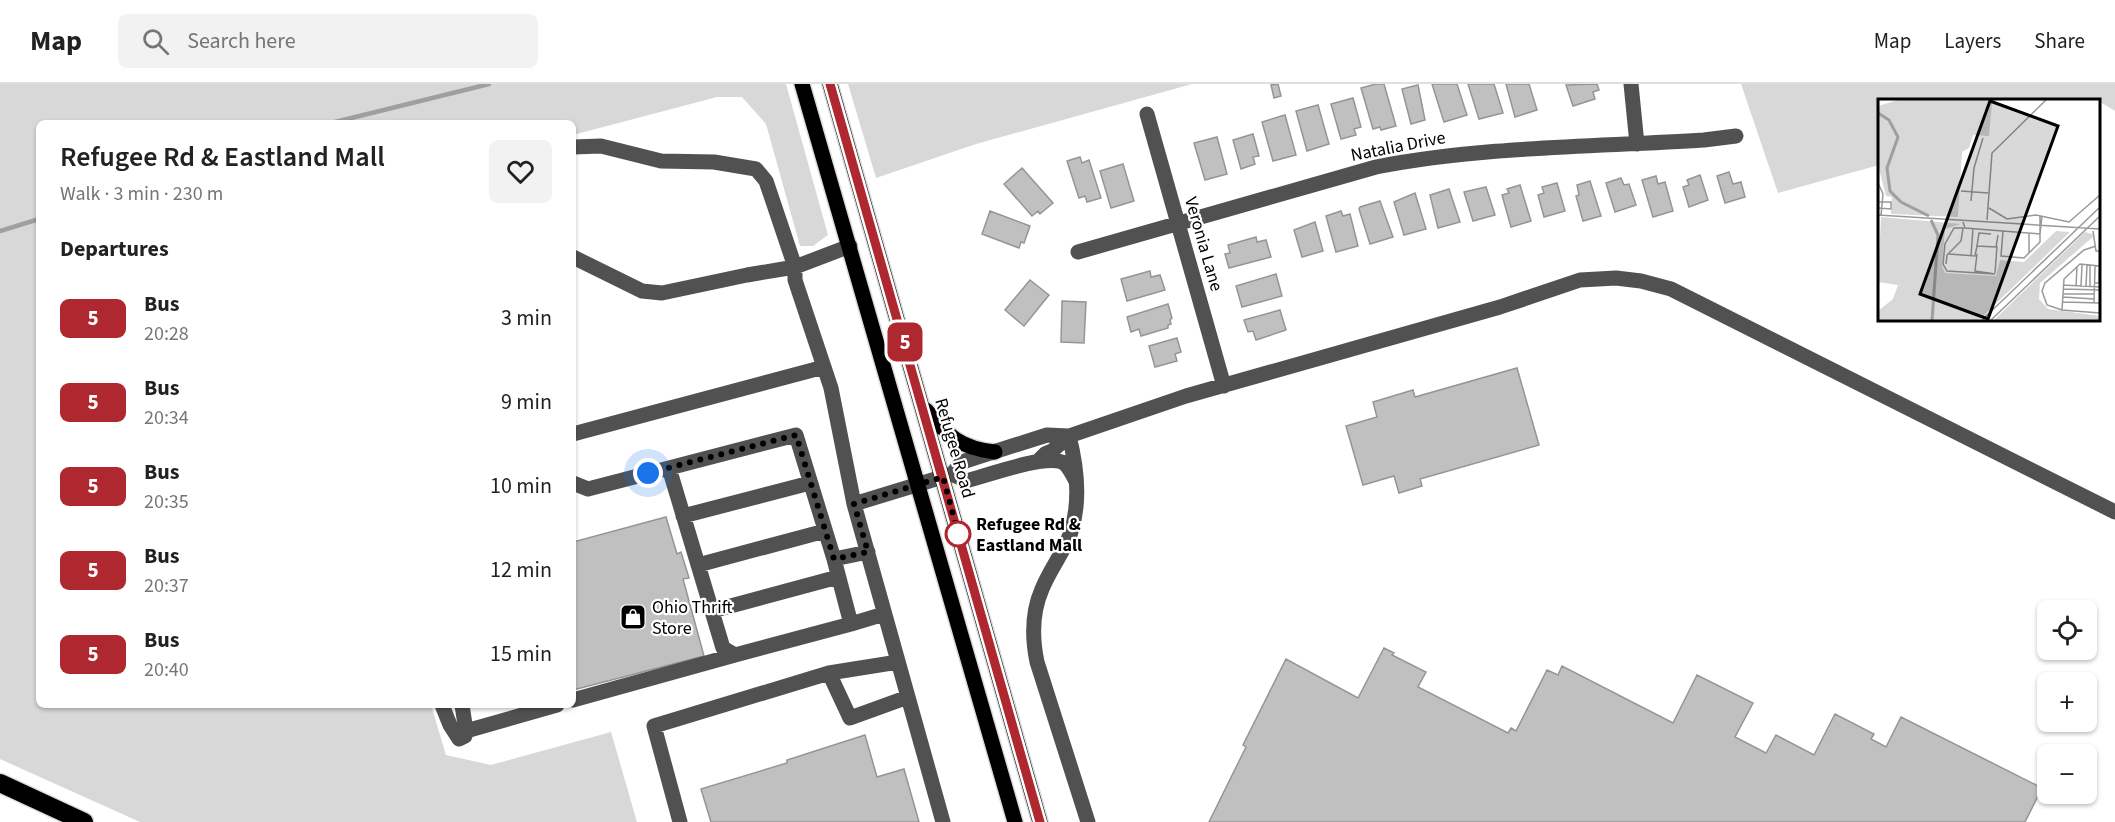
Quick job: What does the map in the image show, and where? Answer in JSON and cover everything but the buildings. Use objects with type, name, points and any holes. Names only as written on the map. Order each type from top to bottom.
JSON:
[{"type":"highway","points":[[0,783],[84,822]]},
{"type":"main road","points":[[802,84],[1015,822]]},
{"type":"main road","name":"Refugee Road","points":[[830,84],[923,408],[947,476],[1040,822]]},
{"type":"main road","points":[[923,408],[946,432],[966,447],[995,452]]},
{"type":"street","points":[[1632,84],[1637,144]]},
{"type":"street","name":"Veronia Lane","points":[[1147,114],[1224,386]]},
{"type":"street","name":"Natalia Drive","points":[[1078,252],[1376,167],[1412,160],[1456,154],[1704,141],[1736,136]]},
{"type":"street","points":[[576,147],[601,146],[661,161],[714,162],[756,169],[766,181],[795,267],[795,280],[831,388],[854,504],[943,822]]},
{"type":"street","points":[[576,258],[642,291],[662,293],[795,267],[850,246]]},
{"type":"street","points":[[854,504],[947,476],[962,462],[1047,435],[1069,436],[1161,404],[1500,307],[1580,280],[1603,278],[1630,280],[1671,289],[2115,512]]},
{"type":"street","points":[[576,433],[824,367]]},
{"type":"street","points":[[580,491],[796,435],[834,559],[850,624]]},
{"type":"street","points":[[1039,460],[1045,454],[1052,452],[1069,436]]},
{"type":"street","points":[[1069,436],[1075,460],[1077,484],[1071,530],[1039,597],[1033,637],[1037,662],[1088,822]]},
{"type":"street","points":[[947,476],[966,481],[1039,460],[1066,465],[1077,484]]},
{"type":"street","points":[[669,468],[723,648],[735,655]]},
{"type":"street","points":[[683,516],[810,483]]},
{"type":"street","points":[[698,565],[825,531]]},
{"type":"street","points":[[834,559],[868,552]]},
{"type":"street","points":[[712,611],[838,577]]},
{"type":"street","points":[[576,699],[884,614]]},
{"type":"street","points":[[680,822],[654,726],[829,673],[898,662]]},
{"type":"street","points":[[829,673],[850,718],[908,697]]},
{"type":"street","points":[[443,708],[459,739],[465,736],[466,731],[462,708]]},
{"type":"street","points":[[466,731],[546,708]]},
{"type":"shaded area","points":[[0,84],[786,84],[828,235],[813,246],[800,246],[766,124],[742,97],[717,97],[576,134],[576,120],[36,120],[36,708],[432,708],[446,755],[491,765],[611,732],[637,822],[140,822],[0,759]]},
{"type":"shaded area","points":[[848,84],[1192,84],[976,144],[876,178]]},
{"type":"shaded area","points":[[1741,84],[2115,84],[2115,111],[2100,104],[2100,99],[1878,99],[1878,165],[1778,193]]},
{"type":"waterway","points":[[343,120],[489,84]]},
{"type":"waterway","points":[[0,231],[36,220]]},
{"type":"bus line","name":"5","points":[[830,84],[1040,822]]},
{"type":"place","name":"Refugee Rd & Eastland Mall","points":[[958,534]]},
{"type":"place","name":"Ohio Thrift Store","points":[[633,617]]},
{"type":"route","points":[[648,473],[796,435],[834,559],[868,552],[854,504],[943,477],[959,537],[958,534]]}]
